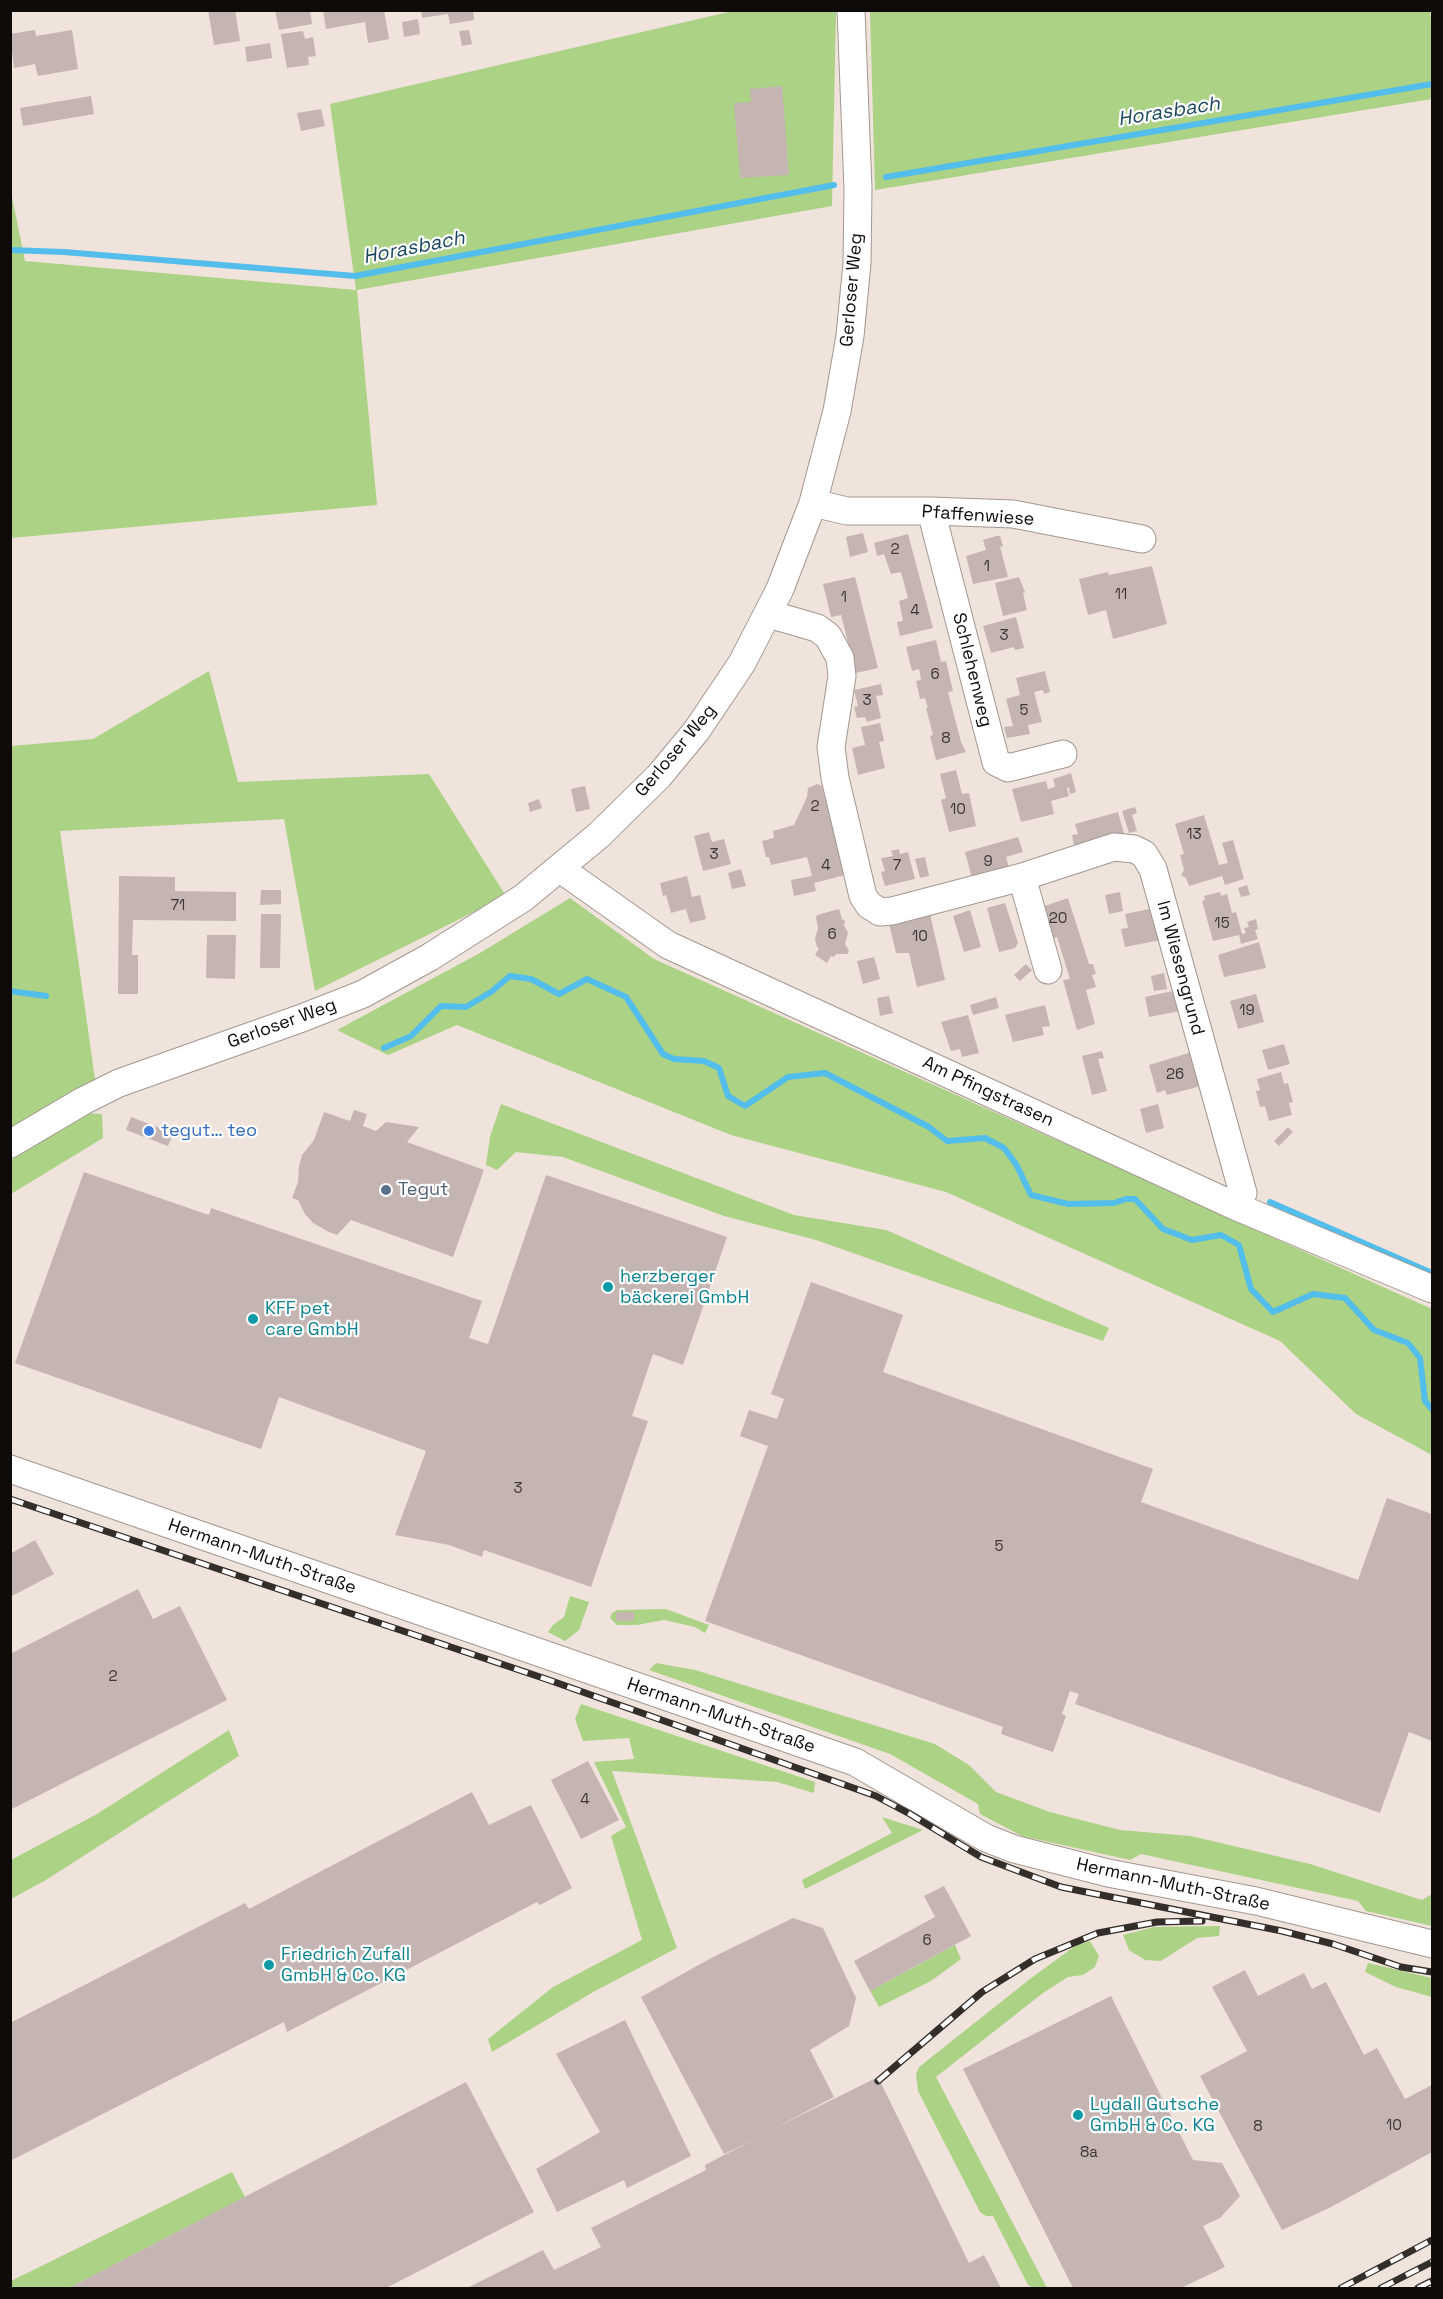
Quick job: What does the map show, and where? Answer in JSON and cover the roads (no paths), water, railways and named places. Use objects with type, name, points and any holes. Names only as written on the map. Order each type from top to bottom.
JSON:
[{"type":"street","name":"Gerloser Weg","points":[[10,1144],[83,1101],[119,1083],[363,994],[430,957],[523,898],[636,800],[680,751],[728,686],[769,614],[813,503],[839,400],[850,336],[856,262],[858,189],[851,10]]},
{"type":"street","name":"Pfaffenwiese","points":[[813,503],[847,511],[1013,514],[1142,539]]},
{"type":"street","name":"Schlehenweg","points":[[931,511],[996,762],[1008,768],[1063,754]]},
{"type":"street","name":"Im Wiesengrund","points":[[769,614],[817,628],[828,636],[840,658],[842,676],[831,747],[835,778],[863,896],[869,905],[880,912],[892,911],[1022,877],[1114,847],[1134,849],[1144,854],[1153,869],[1243,1193],[1235,1206]]},
{"type":"street","name":"Am Pfingstrasen","points":[[559,868],[668,945],[1235,1206],[1432,1289]]},
{"type":"street","points":[[1022,877],[1048,970]]},
{"type":"street","name":"Hermann-Muth-Straße","points":[[10,1469],[855,1762],[986,1838],[1014,1849],[1098,1871],[1256,1901],[1432,1944]]},
{"type":"waterway","name":"Horasbach","points":[[886,177],[1432,84]]},
{"type":"waterway","name":"Horasbach","points":[[10,250],[64,252],[355,276],[834,185]]},
{"type":"waterway","points":[[384,1048],[411,1036],[441,1006],[466,1007],[491,992],[510,976],[531,979],[559,994],[587,979],[626,997],[663,1054],[674,1059],[704,1061],[719,1068],[728,1096],[745,1106],[788,1077],[825,1073],[929,1127],[947,1141],[985,1138],[1004,1148],[1016,1164],[1031,1195],[1068,1204],[1114,1203],[1135,1199],[1163,1229],[1192,1240],[1221,1235],[1239,1245],[1251,1289],[1273,1312],[1313,1294],[1345,1298],[1374,1330],[1408,1343],[1420,1358],[1425,1401],[1432,1409]]},
{"type":"waterway","points":[[10,991],[46,996]]},
{"type":"waterway","points":[[1270,1202],[1432,1273]]},
{"type":"railway","points":[[10,1499],[546,1679],[876,1796],[981,1857],[1061,1887],[1282,1931],[1333,1944],[1401,1967],[1432,1972]]},
{"type":"railway","points":[[878,2081],[982,1992],[1035,1959],[1098,1933],[1157,1922],[1202,1921]]},
{"type":"railway","points":[[1341,2288],[1432,2240]]},
{"type":"railway","points":[[1381,2288],[1432,2262]]},
{"type":"railway","points":[[1418,2288],[1432,2281]]},
{"type":"place","name":"tegut… teo","points":[[149,1131]]},
{"type":"place","name":"Tegut","points":[[386,1190]]},
{"type":"place","name":"herzberger bäckerei GmbH","points":[[608,1287]]},
{"type":"place","name":"KFF pet care GmbH","points":[[253,1319]]},
{"type":"place","name":"Friedrich Zufall GmbH & Co. KG","points":[[269,1965]]},
{"type":"place","name":"Lydall Gutsche GmbH & Co. KG","points":[[1078,2115]]}]
